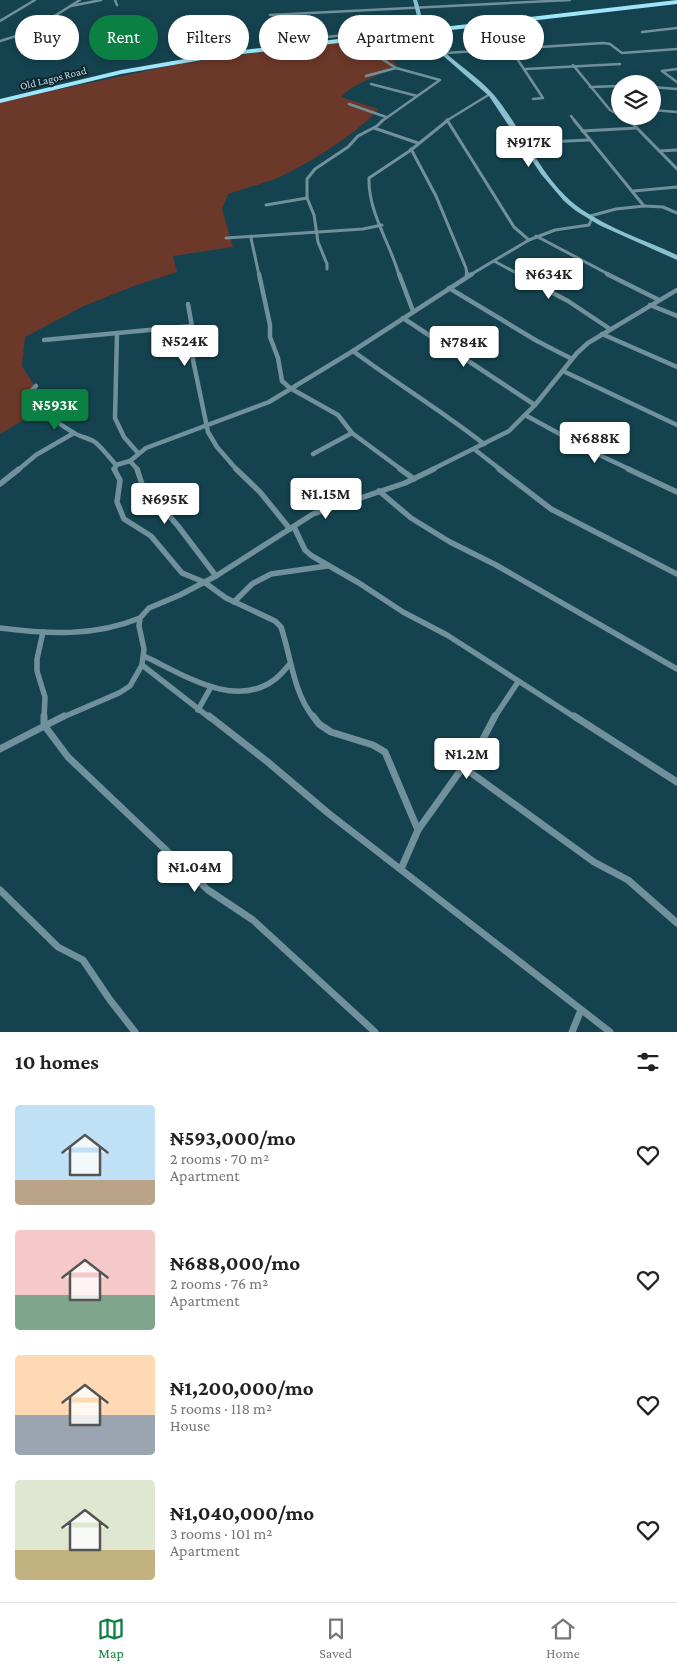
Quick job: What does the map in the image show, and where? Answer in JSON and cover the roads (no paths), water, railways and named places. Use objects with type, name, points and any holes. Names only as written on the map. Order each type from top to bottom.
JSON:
[{"type":"main road","name":"Old Lagos Road","points":[[453,28],[677,2]]},
{"type":"main road","name":"Old Lagos Road","points":[[0,101],[95,78],[174,62],[338,41]]},
{"type":"street","points":[[0,21],[34,0]]},
{"type":"street","points":[[0,41],[29,32],[80,0]]},
{"type":"street","points":[[70,6],[101,0]]},
{"type":"street","points":[[115,0],[117,5]]},
{"type":"street","points":[[415,0],[420,15]]},
{"type":"street","points":[[270,15],[515,1],[570,0]]},
{"type":"street","points":[[0,15],[10,16]]},
{"type":"street","points":[[642,32],[677,28]]},
{"type":"street","points":[[544,46],[608,43],[622,53],[677,49]]},
{"type":"street","points":[[327,269],[327,264],[318,242],[314,215],[307,198],[306,184],[310,174],[348,147],[358,136],[374,128],[386,117],[438,83],[439,79],[396,68],[384,60]]},
{"type":"street","points":[[453,60],[490,94],[562,195],[578,210],[677,258]]},
{"type":"street","points":[[519,60],[543,98],[533,100]]},
{"type":"street","points":[[526,69],[620,64]]},
{"type":"street","points":[[573,65],[616,115],[628,119],[638,128],[677,170]]},
{"type":"street","points":[[366,76],[396,68]]},
{"type":"street","points":[[677,70],[662,72],[677,82]]},
{"type":"street","points":[[371,84],[418,96]]},
{"type":"street","points":[[590,87],[611,86]]},
{"type":"street","points":[[661,88],[677,89]]},
{"type":"street","points":[[413,312],[374,207],[369,178],[405,154],[446,120],[490,94]]},
{"type":"street","points":[[348,104],[386,117]]},
{"type":"street","points":[[661,111],[677,112]]},
{"type":"street","points":[[571,116],[589,140],[634,191],[644,206]]},
{"type":"street","points":[[446,120],[514,226],[529,240]]},
{"type":"street","points":[[374,128],[418,144]]},
{"type":"street","points":[[582,131],[638,128]]},
{"type":"street","points":[[526,143],[589,140]]},
{"type":"street","points":[[411,149],[413,156],[436,196],[466,268],[466,277]]},
{"type":"street","points":[[660,151],[677,150]]},
{"type":"street","points":[[405,154],[413,156]]},
{"type":"street","points":[[634,191],[677,187]]},
{"type":"street","points":[[266,205],[307,198]]},
{"type":"street","points":[[590,217],[616,209],[644,206],[663,206],[677,213]]},
{"type":"street","points":[[116,465],[130,461],[146,448],[269,402],[353,351],[466,277],[529,240],[554,230],[590,225],[590,217]]},
{"type":"street","points":[[226,238],[252,238],[363,229],[382,225]]},
{"type":"street","points":[[536,236],[659,300]]},
{"type":"street","points":[[252,238],[270,325],[272,344],[278,358],[282,381],[290,388],[310,397],[338,415],[352,433],[414,479]]},
{"type":"street","points":[[494,261],[568,301],[610,329]]},
{"type":"street","points":[[466,268],[476,271]]},
{"type":"street","points":[[449,288],[537,342],[572,359]]},
{"type":"street","points":[[0,628],[43,632],[98,632],[115,629],[140,618],[149,608],[216,576],[292,528],[330,507],[414,479],[509,430],[535,405],[572,359],[588,343],[677,290]]},
{"type":"street","points":[[188,304],[194,338],[196,376],[206,426],[217,447],[292,528],[305,550],[327,566],[359,583],[427,626],[447,635],[518,682],[561,706],[677,782]]},
{"type":"street","points":[[650,305],[677,316]]},
{"type":"street","points":[[403,318],[535,405]]},
{"type":"street","points":[[44,340],[191,326]]},
{"type":"street","points":[[117,333],[116,418],[119,429],[127,442],[138,453]]},
{"type":"street","points":[[602,334],[677,367]]},
{"type":"street","points":[[353,351],[400,386],[443,412],[484,444]]},
{"type":"street","points":[[563,371],[677,424]]},
{"type":"street","points":[[36,386],[32,390],[32,399],[38,406],[74,433],[93,442],[105,451],[116,465]]},
{"type":"street","points":[[525,415],[591,451],[677,492]]},
{"type":"street","points":[[0,484],[36,455],[74,433]]},
{"type":"street","points":[[313,454],[352,433]]},
{"type":"street","points":[[474,449],[551,509],[677,574]]},
{"type":"street","points":[[130,461],[137,467],[142,484],[178,526],[216,576]]},
{"type":"street","points":[[116,465],[114,471],[120,480],[117,502],[124,518],[151,536],[162,547],[177,569],[192,578],[204,582],[234,602],[275,621],[281,626],[295,681],[314,720],[332,733],[377,745],[385,752],[418,830]]},
{"type":"street","points":[[379,491],[411,518],[450,542],[496,565],[677,669]]},
{"type":"street","points":[[234,602],[252,584],[271,574],[327,566]]},
{"type":"street","points":[[0,749],[44,725],[119,693],[130,686],[138,676],[144,656],[138,626],[140,618]]},
{"type":"street","points":[[43,632],[37,659],[37,671],[45,697],[44,725],[68,757],[208,890],[260,925],[375,1032]]},
{"type":"street","points":[[144,656],[212,687],[236,692],[254,689],[273,680],[290,664]]},
{"type":"street","points":[[142,665],[269,763],[328,813],[610,1032]]},
{"type":"street","points":[[401,869],[418,830],[463,767],[518,682]]},
{"type":"street","points":[[198,710],[212,687]]},
{"type":"street","points":[[463,767],[594,862],[634,884],[677,923]]},
{"type":"street","points":[[0,890],[58,947],[83,960],[110,1000],[135,1032]]},
{"type":"street","points":[[572,1032],[581,1010]]}]
